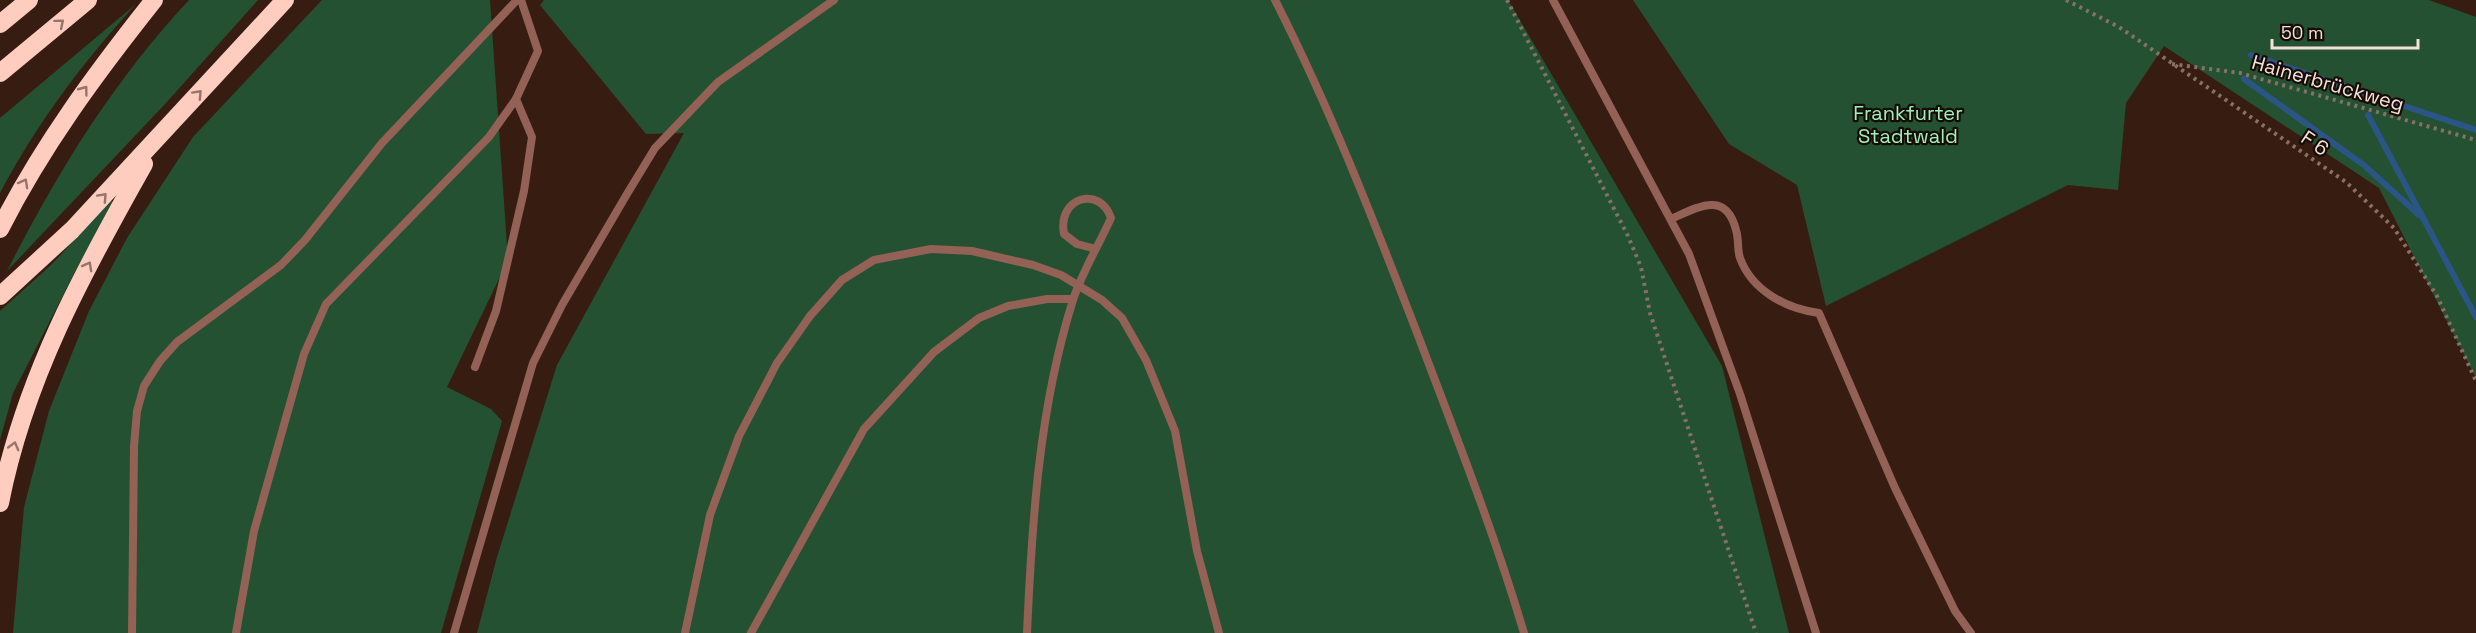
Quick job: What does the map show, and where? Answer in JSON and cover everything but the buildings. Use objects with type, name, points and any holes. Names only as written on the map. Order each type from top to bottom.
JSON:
[{"type":"highway","points":[[0,24],[29,0]]},
{"type":"highway","points":[[0,73],[88,0]]},
{"type":"highway","points":[[0,229],[51,138],[78,98],[154,0]]},
{"type":"highway","points":[[0,296],[72,230],[285,0]]},
{"type":"highway","points":[[0,503],[28,399],[49,346],[74,291],[159,137]]},
{"type":"lane","points":[[132,633],[134,446],[137,411],[144,386],[160,361],[177,342],[281,265],[305,240],[382,142],[519,0],[538,51],[516,99],[489,137],[326,304],[304,354],[254,531],[236,633]]},
{"type":"lane","points":[[454,633],[533,363],[562,305],[627,194],[655,148],[718,82],[834,0]]},
{"type":"lane","points":[[1275,0],[1318,84],[1384,248],[1497,542],[1524,633]]},
{"type":"lane","points":[[1553,0],[1689,254],[1740,394],[1816,633]]},
{"type":"lane","points":[[475,367],[496,311],[524,190],[532,137],[516,99]]},
{"type":"lane","points":[[1027,633],[1039,471],[1048,390],[1074,299],[1111,218],[1108,208],[1096,201],[1082,198],[1068,206],[1062,222],[1064,234],[1077,244],[1096,249]]},
{"type":"lane","points":[[1671,219],[1701,206],[1717,204],[1730,213],[1737,231],[1740,257],[1751,278],[1778,301],[1798,310],[1819,313],[1895,488],[1955,611],[1971,633]]},
{"type":"lane","points":[[685,633],[710,515],[739,435],[777,363],[810,316],[842,280],[874,260],[931,249],[972,251],[1034,265],[1061,275],[1102,300],[1122,318],[1146,360],[1175,431],[1197,551],[1219,633]]},
{"type":"lane","points":[[751,633],[864,429],[934,352],[979,318],[1008,306],[1047,299],[1074,299]]},
{"type":"path","points":[[1507,0],[1628,236],[1641,267],[1650,313],[1756,633]]},
{"type":"path","name":"F 6","points":[[2066,0],[2118,27],[2346,182],[2394,228],[2437,296],[2476,381]]},
{"type":"path","name":"Hainerbrückweg","points":[[2170,64],[2240,73],[2476,140]]},
{"type":"green space","points":[[189,0],[258,0],[166,103],[7,271],[46,198],[88,129],[135,63]]},
{"type":"green space","points":[[322,0],[490,0],[508,260],[447,387],[491,409],[502,421],[441,633],[13,633],[24,507],[49,411],[89,311],[127,238],[193,137]]},
{"type":"green space","points":[[544,0],[1508,0],[1722,366],[1789,633],[477,633],[497,557],[557,365],[684,133],[646,134],[540,5]]},
{"type":"green space","name":"Frankfurter Stadtwald","points":[[1633,0],[2429,0],[2476,17],[2476,378],[2379,188],[2164,46],[2126,103],[2118,190],[2068,185],[1826,306],[1797,185],[1729,144]]},
{"type":"green space","points":[[136,4],[62,94],[29,142],[0,193],[0,118]]},
{"type":"green space","points":[[111,201],[115,203],[75,272],[13,393],[0,440],[0,311],[50,266]]},
{"type":"waterway","points":[[2251,55],[2476,130]]},
{"type":"waterway","points":[[2244,79],[2365,166],[2419,215]]},
{"type":"waterway","points":[[2368,115],[2476,317]]}]
